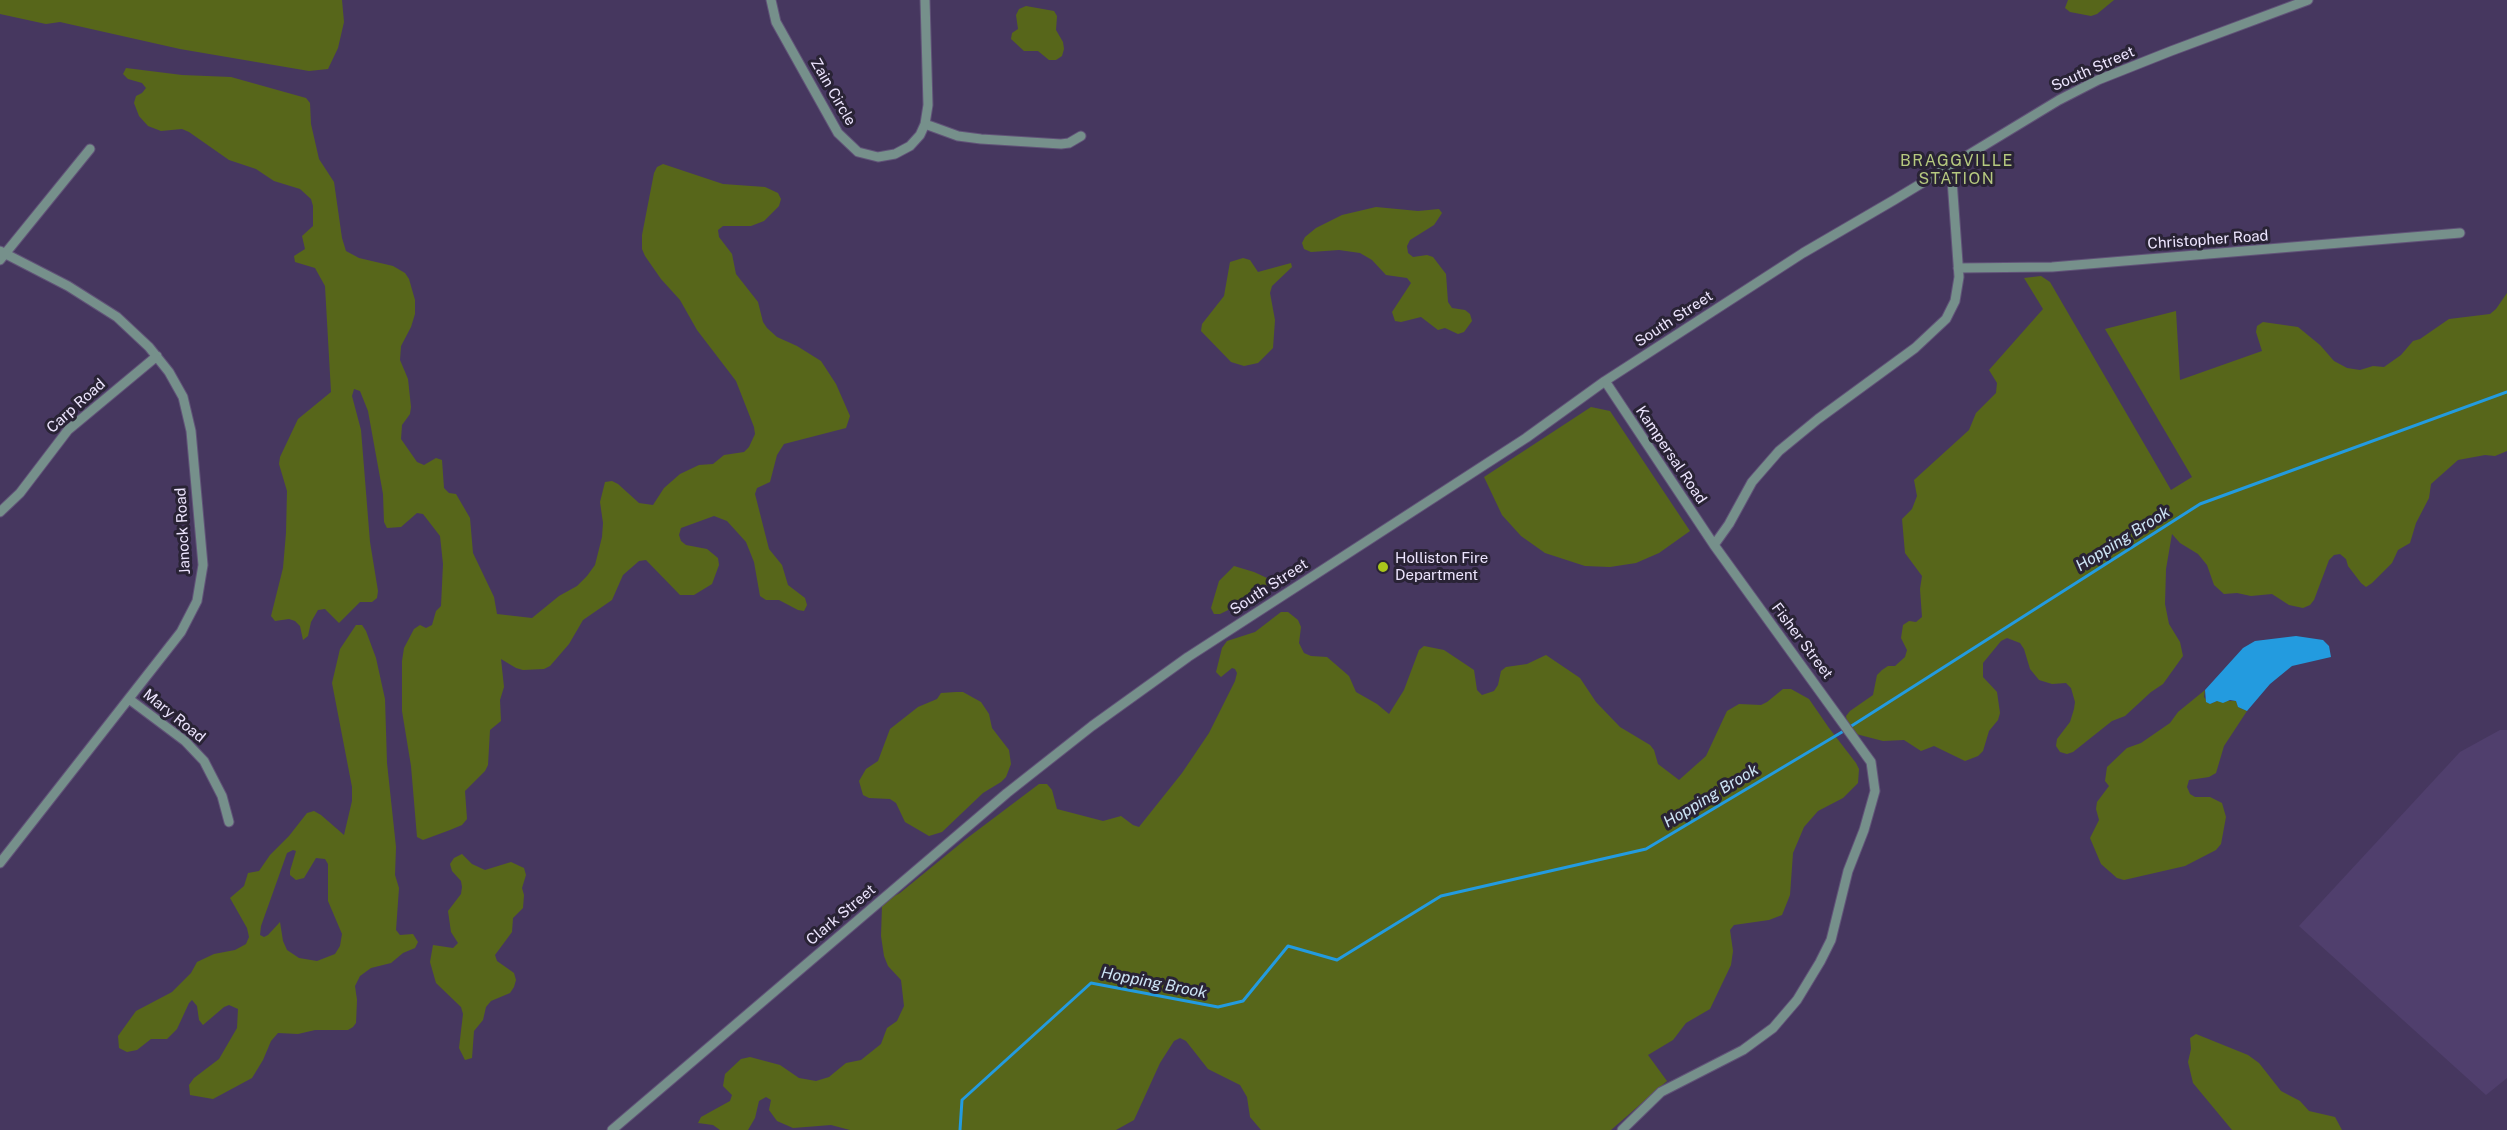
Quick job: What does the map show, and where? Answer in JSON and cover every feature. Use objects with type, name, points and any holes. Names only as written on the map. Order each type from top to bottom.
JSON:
[{"type":"street","name":"Zain Circle","points":[[771,0],[776,22],[838,133],[848,145],[868,156],[889,156],[914,143],[925,124]]},
{"type":"street","points":[[925,0],[928,105],[925,124],[958,136],[981,140],[1061,144],[1069,143],[1081,136]]},
{"type":"street","name":"South Street","points":[[1092,726],[1188,657],[1526,438],[1605,381],[1803,253],[2079,89],[2171,51],[2308,0]]},
{"type":"street","points":[[3,255],[90,149]]},
{"type":"street","points":[[1714,545],[1729,524],[1752,482],[1779,451],[1804,429],[1915,348],[1941,326],[1955,301],[1959,268],[1952,180],[1948,168]]},
{"type":"street","name":"Christopher Road","points":[[1959,268],[2063,266],[2460,234]]},
{"type":"street","name":"Janock Road","points":[[0,863],[186,624],[198,601],[202,578],[202,552],[187,410],[177,384],[157,356],[128,326],[68,286],[3,255]]},
{"type":"street","name":"Carp Road","points":[[0,512],[20,493],[68,430],[157,356]]},
{"type":"street","name":"Kampersal Road","points":[[1605,381],[1714,545]]},
{"type":"street","name":"Fisher Street","points":[[1622,1130],[1661,1092],[1731,1057],[1764,1036],[1790,1010],[1821,962],[1835,926],[1848,870],[1864,830],[1875,791],[1871,762],[1755,605],[1714,545]]},
{"type":"street","name":"Mary Road","points":[[129,699],[185,741],[204,761],[222,796],[229,822]]},
{"type":"street","name":"Clark Street","points":[[612,1130],[1007,793],[1092,726]]},
{"type":"shaded area","points":[[2500,730],[2507,730],[2507,1078],[2486,1095],[2299,926],[2460,752]]},
{"type":"green space","points":[[0,0],[342,0],[344,22],[338,48],[328,69],[309,71],[180,49],[60,22],[46,24],[0,14]]},
{"type":"green space","points":[[2068,0],[2114,0],[2091,16],[2070,12],[2065,8]]},
{"type":"green space","points":[[1026,6],[1054,11],[1057,16],[1056,30],[1064,49],[1062,56],[1056,60],[1049,60],[1038,51],[1024,51],[1011,39],[1012,33],[1018,29],[1016,15],[1019,9]]},
{"type":"green space","points":[[126,68],[182,75],[231,77],[306,98],[310,103],[311,124],[319,159],[334,182],[346,251],[359,258],[393,266],[405,273],[409,279],[415,300],[415,314],[401,346],[400,360],[408,379],[411,407],[410,414],[402,425],[401,439],[417,462],[424,465],[436,458],[442,460],[444,488],[449,493],[456,494],[470,518],[473,553],[494,597],[497,614],[532,618],[559,596],[577,586],[587,576],[595,565],[602,537],[600,502],[605,482],[612,481],[618,484],[639,503],[653,505],[664,488],[680,474],[699,465],[713,464],[724,455],[744,452],[749,447],[755,434],[754,427],[736,381],[697,330],[680,300],[645,256],[642,249],[642,235],[654,173],[657,167],[663,164],[723,184],[765,187],[778,193],[781,199],[779,206],[764,221],[751,226],[723,226],[718,230],[719,237],[732,254],[736,274],[758,302],[763,322],[767,328],[777,337],[821,361],[836,384],[850,416],[846,428],[784,444],[777,455],[770,482],[757,488],[755,494],[769,549],[782,565],[788,585],[805,598],[807,605],[804,611],[779,600],[766,600],[760,596],[754,562],[746,542],[727,521],[714,516],[681,528],[679,535],[681,541],[686,545],[707,549],[718,558],[719,565],[712,584],[694,595],[680,595],[646,560],[639,561],[623,575],[612,600],[583,620],[569,644],[550,666],[544,669],[523,670],[501,659],[504,687],[500,700],[501,721],[490,730],[488,765],[485,771],[465,791],[467,819],[462,825],[423,840],[417,837],[411,766],[402,711],[402,661],[404,648],[414,629],[420,625],[426,628],[432,625],[436,611],[441,606],[443,564],[440,536],[423,514],[417,513],[401,527],[387,528],[384,522],[383,494],[368,411],[360,391],[354,389],[352,396],[361,430],[377,598],[372,602],[360,602],[339,623],[325,609],[318,610],[311,622],[308,636],[303,640],[300,626],[295,621],[289,619],[275,621],[271,616],[283,568],[286,533],[287,491],[279,464],[280,457],[298,419],[331,392],[325,286],[315,268],[295,262],[294,256],[305,249],[302,236],[313,226],[313,206],[311,199],[300,189],[274,181],[256,169],[229,160],[189,132],[182,129],[161,131],[148,126],[139,116],[134,103],[136,96],[146,88],[142,83],[128,79],[123,74]]},
{"type":"green space","points":[[1376,207],[1418,211],[1439,209],[1442,213],[1434,225],[1410,240],[1407,246],[1408,253],[1413,257],[1427,255],[1433,257],[1446,274],[1448,302],[1452,308],[1465,310],[1470,314],[1472,321],[1464,332],[1458,334],[1445,328],[1438,330],[1421,317],[1401,322],[1395,321],[1392,312],[1411,283],[1407,278],[1386,275],[1372,260],[1360,253],[1339,250],[1311,252],[1304,249],[1302,243],[1305,237],[1316,228],[1342,215]]},
{"type":"green space","points":[[1243,258],[1250,260],[1258,272],[1291,263],[1292,267],[1272,286],[1270,293],[1275,320],[1273,348],[1258,363],[1244,366],[1231,362],[1201,331],[1202,324],[1224,296],[1230,262]]},
{"type":"green space","points":[[2041,276],[2050,282],[2171,490],[2192,477],[2105,329],[2176,311],[2180,380],[2262,351],[2256,332],[2257,326],[2263,322],[2298,327],[2320,345],[2334,361],[2347,368],[2360,370],[2373,366],[2384,367],[2401,355],[2413,341],[2420,339],[2449,319],[2490,314],[2507,293],[2507,451],[2495,456],[2485,455],[2458,460],[2431,484],[2429,498],[2416,523],[2410,543],[2398,550],[2392,563],[2366,587],[2348,566],[2346,559],[2340,554],[2334,555],[2329,560],[2314,600],[2303,608],[2289,605],[2272,594],[2251,596],[2237,593],[2224,594],[2214,585],[2207,565],[2198,554],[2180,543],[2172,534],[2166,569],[2165,604],[2169,624],[2180,642],[2183,656],[2163,684],[2125,716],[2112,721],[2073,752],[2067,754],[2060,752],[2056,746],[2057,739],[2070,722],[2074,709],[2075,702],[2071,688],[2066,683],[2052,684],[2039,680],[2030,669],[2020,643],[2007,638],[2001,641],[1983,663],[1983,677],[1997,692],[2000,713],[1998,720],[1989,731],[1983,751],[1978,756],[1965,761],[1934,746],[1921,751],[1904,740],[1883,741],[1856,734],[1847,723],[1846,716],[1873,695],[1877,675],[1882,670],[1888,666],[1895,666],[1905,657],[1907,650],[1901,638],[1903,625],[1909,621],[1916,622],[1922,617],[1920,589],[1922,576],[1905,553],[1902,519],[1912,509],[1917,496],[1914,480],[1969,430],[1976,413],[1996,393],[1997,383],[1989,370],[2043,309],[2024,278]]},
{"type":"green space","points":[[1591,407],[1610,411],[1690,531],[1659,553],[1636,563],[1610,567],[1585,566],[1545,553],[1521,536],[1502,515],[1484,477]]},
{"type":"green space","points":[[1234,566],[1267,578],[1270,583],[1261,594],[1220,614],[1214,614],[1211,608],[1219,581]]},
{"type":"green space","points":[[1281,612],[1288,612],[1298,620],[1301,627],[1299,643],[1304,653],[1327,657],[1349,676],[1356,692],[1389,714],[1404,690],[1419,650],[1424,646],[1444,650],[1474,670],[1477,690],[1482,695],[1494,691],[1501,671],[1506,667],[1527,664],[1546,655],[1580,678],[1596,702],[1620,727],[1650,745],[1658,764],[1679,780],[1706,756],[1727,711],[1739,704],[1761,705],[1783,689],[1791,689],[1809,699],[1856,763],[1859,769],[1858,783],[1843,798],[1818,811],[1804,827],[1793,853],[1790,895],[1782,915],[1769,920],[1734,925],[1730,930],[1733,951],[1731,965],[1710,1009],[1686,1023],[1673,1040],[1648,1055],[1667,1081],[1611,1130],[1261,1130],[1250,1117],[1247,1097],[1240,1085],[1208,1069],[1186,1041],[1180,1038],[1174,1041],[1160,1063],[1134,1120],[1116,1130],[850,1130],[831,1125],[793,1128],[777,1121],[769,1110],[771,1100],[766,1097],[759,1101],[755,1118],[748,1130],[720,1130],[713,1125],[698,1123],[701,1117],[730,1101],[732,1095],[723,1086],[725,1074],[741,1059],[750,1057],[780,1065],[799,1078],[816,1081],[829,1077],[846,1063],[861,1060],[881,1044],[887,1028],[897,1021],[904,1006],[901,980],[888,966],[884,956],[881,936],[882,906],[885,901],[900,893],[1039,784],[1047,784],[1052,790],[1057,809],[1103,821],[1121,816],[1139,827],[1182,773],[1209,733],[1235,681],[1237,673],[1235,669],[1232,668],[1221,677],[1216,672],[1222,648],[1227,641],[1255,632]]},
{"type":"green space","points":[[356,625],[362,625],[376,658],[385,699],[387,763],[396,847],[395,875],[399,888],[396,930],[400,935],[413,934],[418,942],[415,948],[403,953],[391,963],[371,968],[360,976],[355,986],[356,1023],[353,1027],[348,1030],[315,1030],[298,1034],[278,1033],[271,1041],[252,1078],[213,1099],[190,1095],[189,1085],[194,1078],[219,1059],[237,1028],[238,1009],[229,1005],[224,1007],[203,1025],[199,1020],[197,1006],[192,1000],[177,1029],[167,1039],[151,1039],[137,1050],[127,1052],[119,1048],[118,1036],[136,1011],[172,992],[191,973],[197,962],[214,954],[235,950],[246,944],[249,937],[247,928],[230,898],[244,886],[248,873],[259,871],[307,813],[314,811],[321,815],[344,835],[352,801],[352,787],[332,683],[340,649]],"holes":[[[296,851],[290,871],[290,875],[296,880],[304,878],[316,858],[325,859],[328,864],[328,901],[342,934],[340,946],[335,954],[317,961],[299,958],[287,950],[280,922],[268,935],[264,937],[260,935],[261,926],[287,853]]]},
{"type":"green space","points":[[2205,690],[2204,697],[2210,704],[2217,701],[2236,701],[2238,707],[2247,711],[2224,746],[2216,773],[2209,777],[2189,780],[2187,787],[2190,794],[2195,797],[2210,797],[2222,803],[2226,817],[2221,844],[2216,850],[2185,866],[2124,880],[2117,878],[2101,864],[2090,838],[2099,820],[2097,802],[2109,786],[2105,781],[2107,767],[2127,748],[2141,743],[2170,723],[2178,712]]},
{"type":"green space","points":[[963,692],[981,702],[989,714],[992,728],[1009,750],[1011,764],[1006,777],[1001,782],[983,793],[942,832],[929,836],[905,822],[896,803],[890,799],[869,798],[863,795],[859,781],[866,769],[878,761],[890,729],[918,707],[937,699],[941,693]]},
{"type":"green space","points":[[462,854],[472,864],[485,870],[511,862],[524,868],[526,875],[522,888],[523,908],[513,918],[512,932],[495,955],[497,961],[514,973],[516,980],[514,987],[510,993],[491,1001],[486,1007],[483,1020],[474,1031],[472,1058],[465,1060],[459,1048],[463,1014],[461,1007],[436,983],[430,962],[433,945],[453,948],[458,943],[451,932],[448,911],[461,894],[462,887],[461,881],[452,871],[450,864],[454,858]]},
{"type":"green space","points":[[2196,1034],[2248,1055],[2259,1063],[2281,1091],[2300,1101],[2309,1111],[2335,1117],[2342,1130],[2232,1130],[2193,1083],[2188,1062],[2191,1049],[2190,1038]]},
{"type":"water","points":[[2296,636],[2323,640],[2329,646],[2331,657],[2292,666],[2270,684],[2247,711],[2238,707],[2236,701],[2230,700],[2223,703],[2217,701],[2210,704],[2206,702],[2205,690],[2243,648],[2255,641]]},
{"type":"waterway","name":"Hopping Brook","points":[[960,1130],[962,1100],[1091,983],[1218,1007],[1243,1001],[1288,946],[1337,960],[1441,896],[1646,849],[1842,732],[2200,504],[2507,392]]},
{"type":"place","name":"Holliston Fire Department","points":[[1383,567]]},
{"type":"district","name":"BRAGGVILLE STATION","points":[[1957,170]]}]
